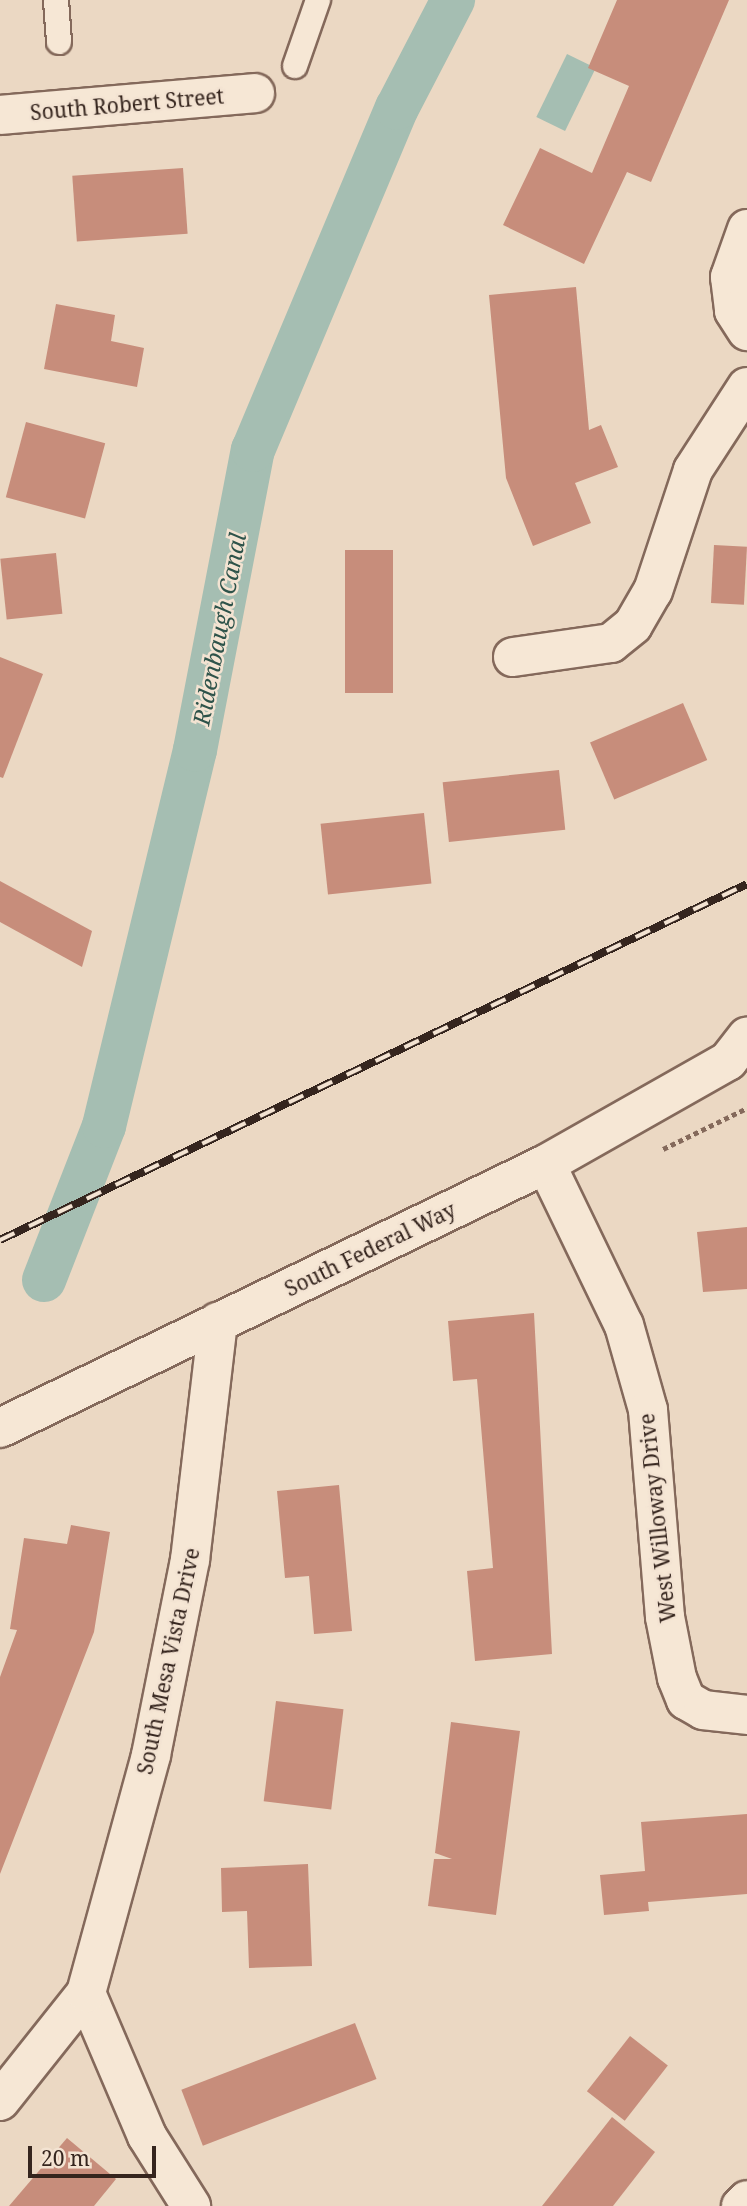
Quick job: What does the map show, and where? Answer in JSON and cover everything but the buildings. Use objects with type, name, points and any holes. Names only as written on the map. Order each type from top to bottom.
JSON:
[{"type":"street","name":"South Robert Street","points":[[0,115],[254,93]]},
{"type":"street","points":[[747,229],[730,277],[734,311],[747,331]]},
{"type":"street","points":[[513,657],[611,643],[633,625],[653,591],[693,470],[747,387]]},
{"type":"street","name":"South Federal Way","points":[[2,1426],[546,1164],[741,1052]]},
{"type":"street","name":"West Willoway Drive","points":[[546,1164],[624,1325],[648,1410],[665,1617],[677,1678],[686,1700],[703,1710],[747,1715]]},
{"type":"street","name":"South Mesa Vista Drive","points":[[0,2101],[86,1993],[151,1755],[190,1560],[218,1322]]},
{"type":"street","points":[[86,1993],[147,2136],[191,2206]]},
{"type":"street","points":[[741,2206],[747,2200]]},
{"type":"lane","points":[[56,0],[59,43]]},
{"type":"lane","points":[[295,66],[318,0]]},
{"type":"path","points":[[655,1153],[747,1108]]},
{"type":"shaded area","points":[[567,54],[596,68],[565,131],[536,117]]},
{"type":"waterway","name":"Ridenbaugh Canal","points":[[44,1280],[104,1126],[195,750],[253,450],[397,108],[453,0]]},
{"type":"railway","points":[[0,1240],[747,884]]}]
